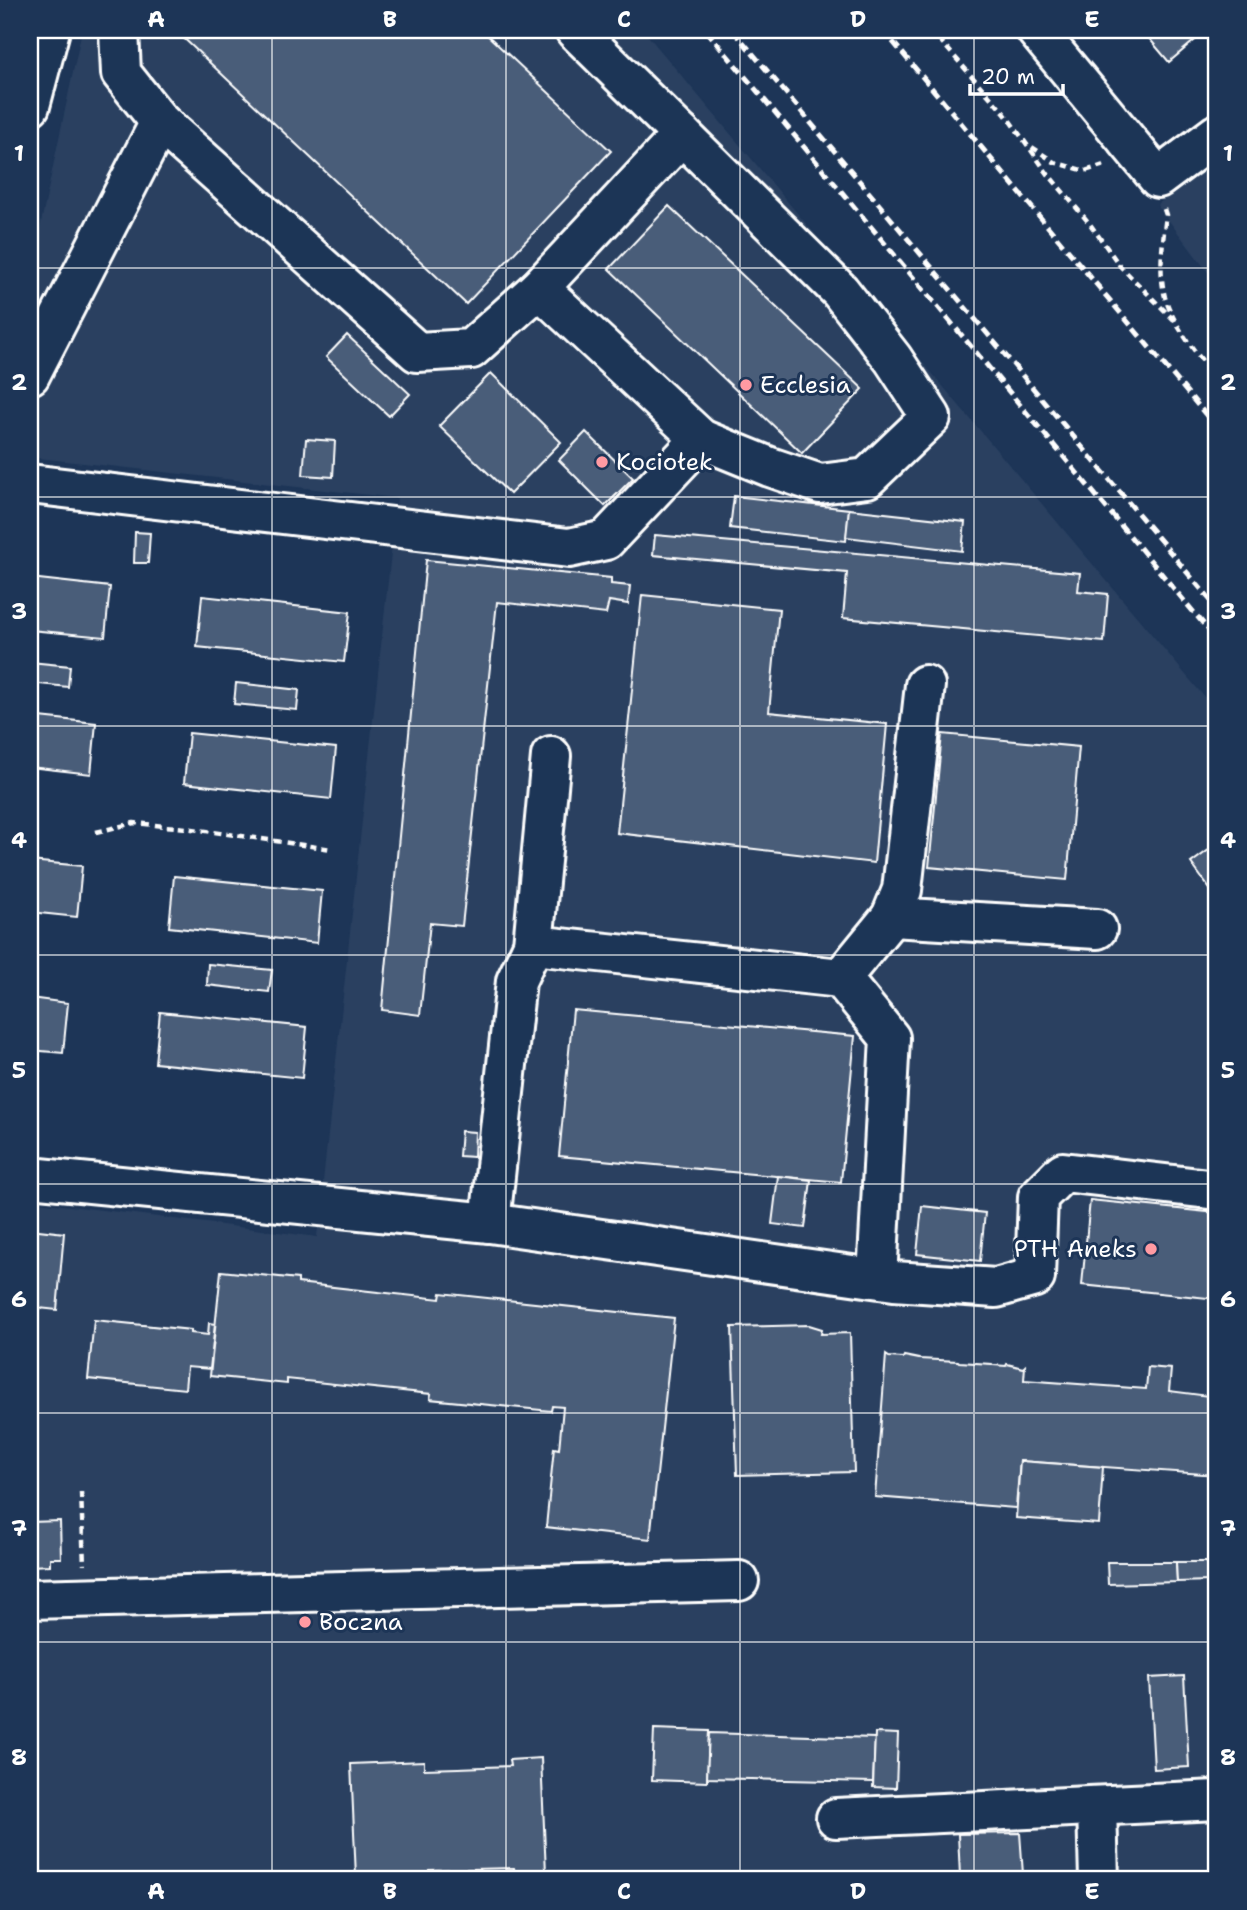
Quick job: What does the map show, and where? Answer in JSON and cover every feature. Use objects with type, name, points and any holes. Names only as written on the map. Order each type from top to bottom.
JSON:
[{"type":"street","points":[[30,106],[50,30]]},
{"type":"street","points":[[119,30],[121,73],[160,121],[417,352],[471,349],[539,288],[682,135]]},
{"type":"street","points":[[539,288],[701,439],[820,484],[867,478],[931,417],[893,359],[840,291],[575,30]]},
{"type":"street","points":[[1036,30],[1149,167],[1217,134]]},
{"type":"street","points":[[30,375],[160,121]]},
{"type":"street","points":[[30,484],[569,548],[606,540],[701,439]]},
{"type":"street","points":[[841,978],[891,917],[902,890],[925,685]]},
{"type":"street","points":[[490,1223],[516,981],[533,945],[551,756]]},
{"type":"street","points":[[891,917],[1097,929]]},
{"type":"street","points":[[533,945],[841,978],[890,1038],[877,1278]]},
{"type":"street","points":[[30,1177],[490,1223],[877,1278],[996,1288],[1035,1277],[1038,1196],[1063,1172],[1217,1190]]},
{"type":"street","points":[[30,1598],[739,1581]]},
{"type":"street","points":[[836,1818],[1217,1800]]},
{"type":"street","points":[[1097,1806],[1099,1880]]},
{"type":"path","points":[[931,30],[1005,114],[1120,266],[1175,321],[1217,379]]},
{"type":"path","points":[[1028,145],[1054,162],[1085,171],[1149,167],[1166,215],[1161,259],[1165,296],[1175,321]]},
{"type":"path","points":[[96,832],[134,823],[331,849]]},
{"type":"path","points":[[81,1492],[85,1570]]},
{"type":"shaded area","points":[[82,30],[643,30],[1217,712],[1217,1880],[30,1880],[30,1201],[317,1237],[397,498],[30,457],[30,275]]},
{"type":"shaded area","points":[[1217,156],[1217,284],[1157,205]]},
{"type":"building","points":[[175,30],[482,30],[611,151],[466,304]]},
{"type":"building","points":[[1142,30],[1207,30],[1169,62]]},
{"type":"building","points":[[669,206],[863,389],[802,453],[609,269]]},
{"type":"building","points":[[347,335],[410,394],[389,416],[326,357]]},
{"type":"building","points":[[491,373],[561,442],[510,494],[439,426]]},
{"type":"building","points":[[586,432],[633,478],[605,506],[559,460]]},
{"type":"building","points":[[306,439],[335,441],[333,477],[303,475]]},
{"type":"building","points":[[734,496],[849,509],[846,541],[730,528]]},
{"type":"building","points":[[849,509],[965,522],[962,551],[846,537]]},
{"type":"building","points":[[135,532],[150,533],[148,563],[134,563]]},
{"type":"building","points":[[655,535],[1080,573],[1078,591],[1108,594],[1104,642],[843,618],[847,573],[653,555]]},
{"type":"building","points":[[426,560],[611,578],[611,584],[630,586],[628,604],[609,601],[606,614],[497,602],[462,926],[430,923],[420,1015],[382,1010]]},
{"type":"building","points":[[30,578],[110,587],[105,637],[30,630]]},
{"type":"building","points":[[642,595],[779,609],[769,712],[887,724],[874,863],[617,833]]},
{"type":"building","points":[[202,596],[350,612],[344,662],[197,647]]},
{"type":"building","points":[[30,662],[70,666],[68,687],[30,683]]},
{"type":"building","points":[[236,683],[299,690],[297,710],[234,704]]},
{"type":"building","points":[[30,716],[96,723],[91,774],[30,767]]},
{"type":"building","points":[[189,733],[336,748],[331,799],[184,783]]},
{"type":"building","points":[[942,734],[1079,747],[1067,880],[929,867]]},
{"type":"building","points":[[1217,844],[1217,899],[1191,863]]},
{"type":"building","points":[[30,861],[82,866],[77,917],[30,912]]},
{"type":"building","points":[[174,876],[322,891],[317,943],[169,927]]},
{"type":"building","points":[[208,964],[272,970],[269,992],[207,985]]},
{"type":"building","points":[[30,998],[68,1003],[63,1053],[30,1050]]},
{"type":"building","points":[[573,1010],[855,1036],[841,1182],[559,1156]]},
{"type":"building","points":[[160,1012],[307,1027],[302,1078],[155,1063]]},
{"type":"building","points":[[461,1131],[475,1132],[474,1157],[459,1156]]},
{"type":"building","points":[[778,1176],[811,1180],[805,1228],[772,1224]]},
{"type":"building","name":"PTH Aneks","points":[[1090,1200],[1217,1213],[1217,1299],[1082,1285]]},
{"type":"building","points":[[922,1206],[985,1213],[980,1261],[917,1254]]},
{"type":"building","points":[[30,1229],[64,1233],[57,1310],[30,1307]]},
{"type":"building","points":[[221,1271],[298,1279],[298,1283],[440,1299],[441,1293],[674,1318],[650,1539],[546,1527],[554,1448],[559,1449],[563,1407],[552,1406],[551,1411],[430,1399],[431,1394],[287,1379],[287,1384],[210,1376]]},
{"type":"building","points":[[94,1320],[191,1330],[191,1333],[208,1335],[209,1323],[215,1324],[210,1369],[187,1367],[185,1389],[88,1379]]},
{"type":"building","points":[[809,1325],[822,1329],[821,1334],[850,1333],[854,1472],[737,1475],[732,1327]]},
{"type":"building","points":[[886,1355],[1007,1364],[1023,1368],[1025,1366],[1024,1380],[1146,1389],[1148,1367],[1171,1369],[1169,1391],[1208,1396],[1211,1374],[1217,1375],[1217,1475],[1020,1461],[1015,1508],[875,1497]]},
{"type":"building","points":[[1020,1461],[1103,1467],[1099,1524],[1016,1518]]},
{"type":"building","points":[[60,1521],[61,1558],[50,1558],[50,1565],[30,1566],[30,1522]]},
{"type":"building","points":[[1107,1562],[1176,1562],[1177,1582],[1108,1584]]},
{"type":"building","points":[[1176,1562],[1207,1562],[1209,1581],[1177,1582]]},
{"type":"building","points":[[1207,1562],[1217,1562],[1217,1581],[1209,1581]]},
{"type":"building","points":[[1184,1676],[1189,1767],[1154,1769],[1149,1678]]},
{"type":"building","points":[[654,1729],[709,1731],[707,1782],[652,1780]]},
{"type":"building","points":[[709,1733],[875,1738],[873,1782],[707,1778]]},
{"type":"building","points":[[875,1733],[898,1734],[896,1788],[873,1787]]},
{"type":"building","points":[[541,1758],[546,1873],[515,1874],[514,1868],[429,1870],[429,1875],[356,1877],[351,1764],[424,1761],[424,1769],[458,1768],[510,1766],[509,1760]]},
{"type":"building","points":[[1020,1833],[1023,1874],[960,1876],[958,1834]]},
{"type":"railway","points":[[706,30],[1217,640]]},
{"type":"railway","points":[[733,30],[1217,608]]},
{"type":"railway","points":[[883,30],[1217,428]]},
{"type":"place","name":"Ecclesia","points":[[746,385]]},
{"type":"place","name":"Kociołek","points":[[602,462]]},
{"type":"place","name":"PTH Aneks","points":[[1151,1249]]},
{"type":"place","name":"Boczna","points":[[305,1622]]}]
